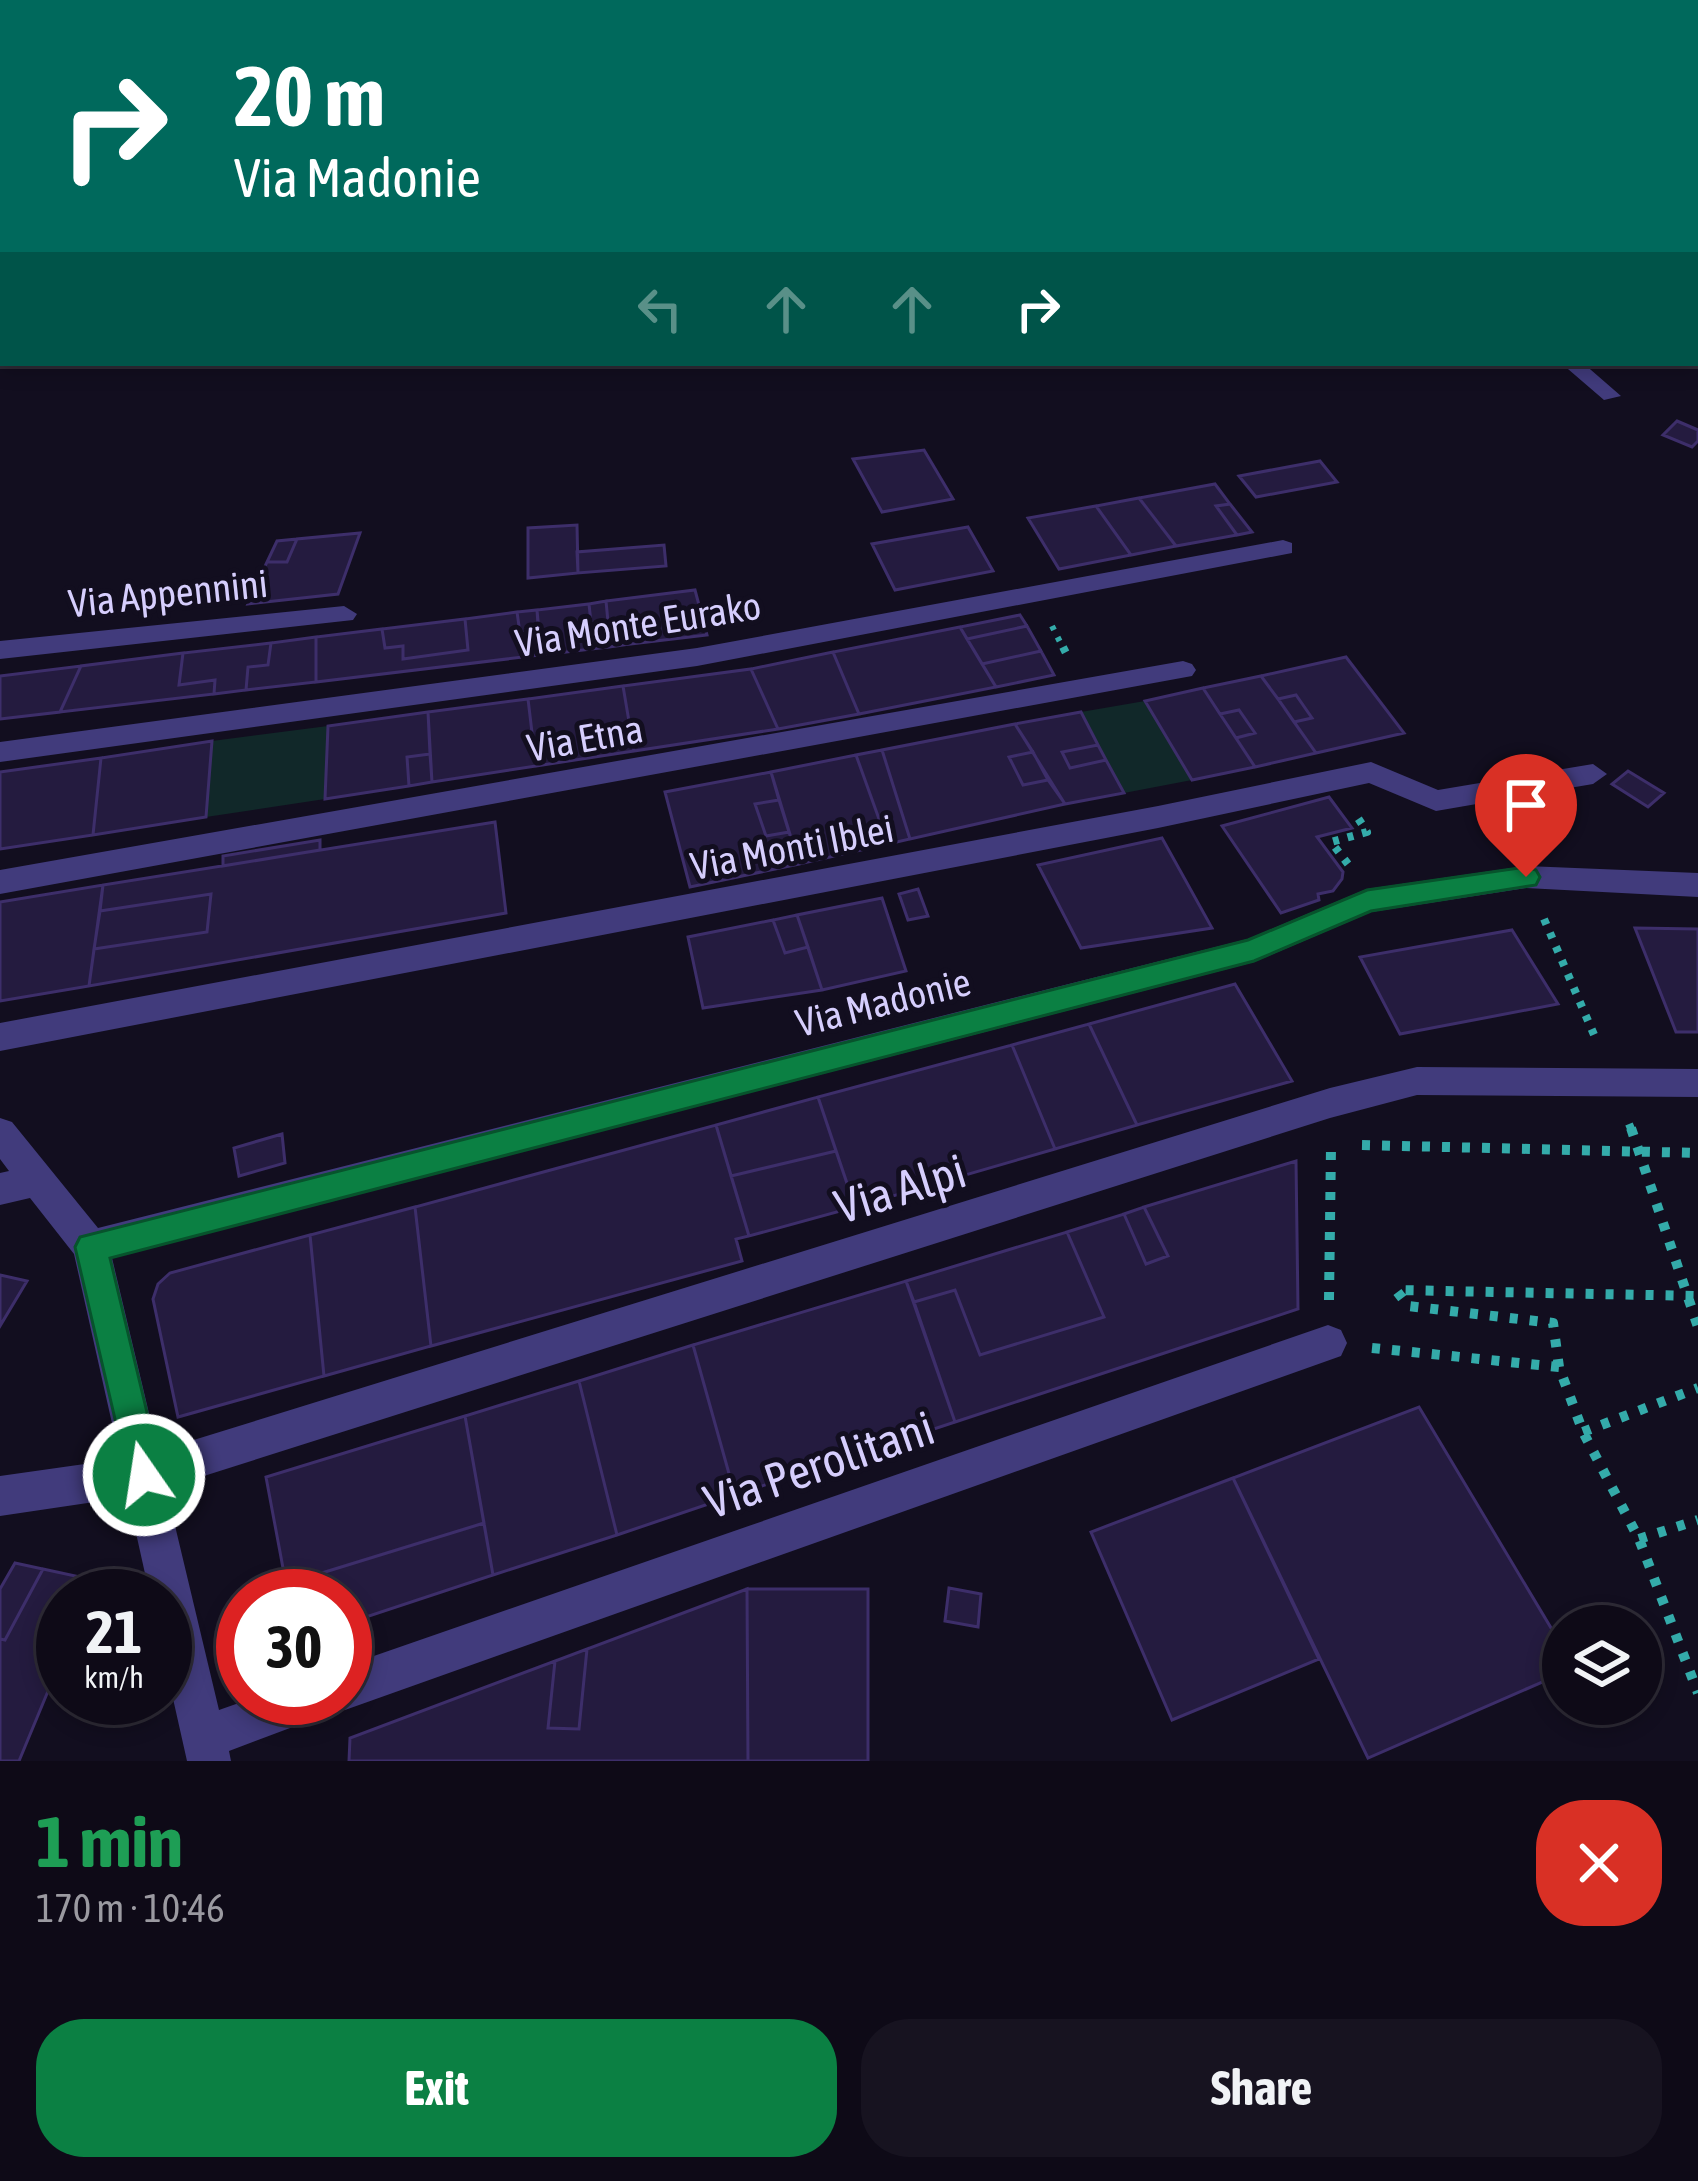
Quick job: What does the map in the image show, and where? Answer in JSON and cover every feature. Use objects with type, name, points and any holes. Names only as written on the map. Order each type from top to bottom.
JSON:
[{"type":"street","name":"Via Monte Eurako","points":[[0,752],[697,658],[1283,548]]},
{"type":"street","name":"Via Appennini","points":[[0,650],[344,614]]},
{"type":"street","name":"Via Etna","points":[[0,882],[1184,670]]},
{"type":"street","name":"Via Monti Iblei","points":[[0,1037],[1158,818],[1351,775],[1371,772],[1436,801],[1592,773]]},
{"type":"street","name":"Via Madonie","points":[[92,1247],[1254,950],[1367,901],[1526,877],[1698,884]]},
{"type":"street","name":"Via Alpi","points":[[0,1496],[144,1475],[1330,1103],[1418,1082],[1698,1083]]},
{"type":"street","points":[[0,1133],[19,1185],[92,1247],[206,1749],[257,1725]]},
{"type":"street","name":"Via Perolitani","points":[[372,1679],[1328,1343]]},
{"type":"lane","points":[[1575,366],[1611,396]]},
{"type":"path","points":[[1035,595],[1085,688]]},
{"type":"path","points":[[1345,864],[1331,842],[1367,832]]},
{"type":"path","points":[[1330,1103],[1328,1343],[1559,1367]]},
{"type":"path","points":[[1330,1144],[1698,1153]]},
{"type":"path","points":[[1698,1296],[1396,1290],[1408,1306],[1553,1323],[1559,1367],[1583,1432],[1639,1539],[1698,1693]]},
{"type":"path","points":[[1583,1432],[1698,1388]]},
{"type":"path","points":[[1639,1539],[1698,1520]]},
{"type":"green space","points":[[1145,701],[1192,780],[1124,793],[1081,712]]},
{"type":"green space","points":[[328,726],[325,799],[206,817],[212,741]]},
{"type":"building","points":[[1677,421],[1698,430],[1698,441],[1692,447],[1663,435]]},
{"type":"building","points":[[924,450],[953,499],[882,512],[853,459]]},
{"type":"building","points":[[1320,461],[1337,482],[1256,497],[1239,476]]},
{"type":"building","points":[[1215,484],[1230,504],[1216,506],[1237,535],[1176,546],[1139,498]]},
{"type":"building","points":[[1139,498],[1176,546],[1131,555],[1096,506]]},
{"type":"building","points":[[1230,504],[1252,532],[1237,535],[1216,506]]},
{"type":"building","points":[[1096,506],[1131,555],[1059,569],[1028,518]]},
{"type":"building","points":[[577,525],[578,573],[528,578],[528,528]]},
{"type":"building","points":[[968,527],[993,571],[895,590],[872,544]]},
{"type":"building","points":[[360,533],[338,594],[248,604],[267,562],[287,562],[297,539]]},
{"type":"building","points":[[297,539],[287,562],[267,562],[277,541]]},
{"type":"building","points":[[664,545],[666,566],[578,573],[577,552]]},
{"type":"building","points":[[695,590],[707,635],[630,644],[627,619],[608,622],[606,601]]},
{"type":"building","points":[[606,601],[608,622],[591,623],[589,604]]},
{"type":"building","points":[[589,604],[591,623],[608,622],[609,647],[540,655],[537,610]]},
{"type":"building","points":[[537,610],[539,631],[520,633],[517,612]]},
{"type":"building","points":[[517,612],[520,633],[539,631],[540,655],[316,682],[316,637],[382,629],[385,648],[403,646],[403,659],[468,650],[465,619]]},
{"type":"building","points":[[1020,615],[1027,626],[967,639],[960,627]]},
{"type":"building","points":[[465,619],[468,650],[403,659],[403,646],[385,648],[382,629]]},
{"type":"building","points":[[627,619],[630,644],[609,647],[608,622]]},
{"type":"building","points":[[1027,626],[1041,651],[982,664],[967,639]]},
{"type":"building","points":[[960,627],[996,687],[859,714],[833,652]]},
{"type":"building","points":[[316,637],[316,682],[246,690],[248,667],[268,665],[271,643]]},
{"type":"building","points":[[271,643],[268,665],[248,667],[246,690],[214,694],[215,680],[179,685],[183,653]]},
{"type":"building","points":[[1041,651],[1054,675],[996,687],[982,664]]},
{"type":"building","points":[[833,652],[859,714],[778,729],[751,669]]},
{"type":"building","points":[[183,653],[179,685],[215,680],[214,694],[60,712],[81,666]]},
{"type":"building","points":[[1346,657],[1404,733],[1316,753],[1294,722],[1312,718],[1296,695],[1278,699],[1261,676]]},
{"type":"building","points":[[81,666],[60,712],[0,719],[0,676]]},
{"type":"building","points":[[751,669],[778,729],[634,751],[623,686]]},
{"type":"building","points":[[1261,676],[1316,753],[1255,767],[1236,738],[1255,733],[1239,710],[1220,714],[1203,688]]},
{"type":"building","points":[[623,686],[634,751],[536,766],[528,699]]},
{"type":"building","points":[[1203,688],[1255,767],[1192,780],[1145,701]]},
{"type":"building","points":[[1296,695],[1312,718],[1294,722],[1278,699]]},
{"type":"building","points":[[528,699],[536,766],[432,782],[428,712]]},
{"type":"building","points":[[1239,710],[1255,733],[1236,738],[1220,714]]},
{"type":"building","points":[[428,712],[430,754],[407,757],[409,786],[325,799],[328,726]]},
{"type":"building","points":[[1081,712],[1098,745],[1062,752],[1070,768],[1106,760],[1124,793],[1065,804],[1015,724]]},
{"type":"building","points":[[1015,724],[1033,752],[1009,757],[1023,785],[1048,780],[1065,804],[910,839],[882,750]]},
{"type":"building","points":[[212,741],[206,817],[93,835],[101,758]]},
{"type":"building","points":[[1098,745],[1106,760],[1070,768],[1062,752]]},
{"type":"building","points":[[882,750],[910,839],[888,844],[856,755]]},
{"type":"building","points":[[1033,752],[1048,780],[1023,785],[1009,757]]},
{"type":"building","points":[[430,754],[432,782],[409,786],[407,757]]},
{"type":"building","points":[[856,755],[888,844],[799,864],[771,772]]},
{"type":"building","points":[[101,758],[93,835],[0,849],[0,772]]},
{"type":"building","points":[[1628,771],[1664,793],[1648,807],[1612,784]]},
{"type":"building","points":[[771,772],[779,800],[755,804],[766,836],[789,832],[799,864],[690,887],[665,792]]},
{"type":"building","points":[[1329,797],[1352,828],[1317,837],[1343,872],[1342,879],[1333,891],[1318,894],[1319,900],[1281,913],[1222,826]]},
{"type":"building","points":[[779,800],[789,832],[766,836],[755,804]]},
{"type":"building","points":[[495,822],[506,913],[89,986],[94,949],[207,932],[211,894],[100,911],[103,885]]},
{"type":"building","points":[[1162,838],[1212,928],[1081,948],[1038,865]]},
{"type":"building","points":[[320,840],[320,850],[223,866],[223,856]]},
{"type":"building","points":[[103,885],[89,986],[0,1001],[0,902]]},
{"type":"building","points":[[918,889],[928,916],[908,920],[899,894]]},
{"type":"building","points":[[211,894],[207,932],[94,949],[100,911]]},
{"type":"building","points":[[882,898],[906,971],[822,990],[797,915]]},
{"type":"building","points":[[797,915],[808,947],[785,953],[773,920]]},
{"type":"building","points":[[773,920],[785,953],[808,947],[822,990],[703,1008],[688,937]]},
{"type":"building","points":[[1635,928],[1698,929],[1698,1032],[1676,1032]]},
{"type":"building","points":[[1512,930],[1558,1004],[1400,1034],[1360,957]]},
{"type":"building","points":[[1235,984],[1292,1081],[1137,1125],[1089,1024]]},
{"type":"building","points":[[1089,1024],[1137,1125],[1055,1149],[1012,1045]]},
{"type":"building","points":[[1012,1045],[1055,1149],[855,1207],[818,1097]]},
{"type":"building","points":[[818,1097],[836,1151],[731,1176],[716,1125]]},
{"type":"building","points":[[716,1125],[749,1236],[736,1239],[742,1261],[431,1346],[415,1207]]},
{"type":"building","points":[[282,1134],[285,1163],[239,1176],[234,1148]]},
{"type":"building","points":[[836,1151],[855,1207],[749,1236],[731,1176]]},
{"type":"building","points":[[1296,1161],[1298,1309],[955,1422],[914,1302],[955,1290],[980,1355],[1104,1317],[1067,1232],[1124,1214],[1146,1264],[1168,1256],[1144,1207]]},
{"type":"building","points":[[415,1207],[431,1346],[324,1376],[310,1235]]},
{"type":"building","points":[[1144,1207],[1168,1256],[1146,1264],[1124,1214]]},
{"type":"building","points":[[1067,1232],[1104,1317],[980,1355],[955,1290],[914,1302],[906,1281]]},
{"type":"building","points":[[310,1235],[324,1376],[178,1417],[153,1299],[158,1284],[170,1273]]},
{"type":"building","points":[[0,1275],[27,1281],[0,1326]]},
{"type":"building","points":[[906,1281],[955,1422],[735,1495],[693,1345]]},
{"type":"building","points":[[693,1345],[735,1495],[617,1535],[579,1381]]},
{"type":"building","points":[[579,1381],[617,1535],[493,1575],[465,1416]]},
{"type":"building","points":[[1419,1407],[1542,1613],[1542,1682],[1368,1758],[1233,1478]]},
{"type":"building","points":[[465,1416],[484,1523],[335,1569],[283,1569],[266,1477]]},
{"type":"building","points":[[1233,1478],[1319,1659],[1172,1720],[1091,1532]]},
{"type":"building","points":[[484,1523],[493,1575],[372,1615],[372,1569],[335,1569]]},
{"type":"building","points":[[15,1563],[43,1569],[36,1569],[36,1582],[5,1640],[0,1639],[0,1589]]},
{"type":"building","points":[[36,1582],[36,1720],[19,1761],[0,1761],[0,1639],[5,1640]]},
{"type":"building","points":[[949,1588],[981,1594],[978,1627],[945,1621]]},
{"type":"building","points":[[747,1589],[748,1761],[349,1761],[350,1738],[555,1661],[548,1728],[579,1729],[587,1649]]},
{"type":"building","points":[[747,1589],[868,1589],[868,1761],[748,1761]]},
{"type":"building","points":[[587,1649],[579,1729],[548,1728],[555,1661]]},
{"type":"route","points":[[144,1475],[92,1247],[1254,950],[1367,901],[1526,877]]}]
